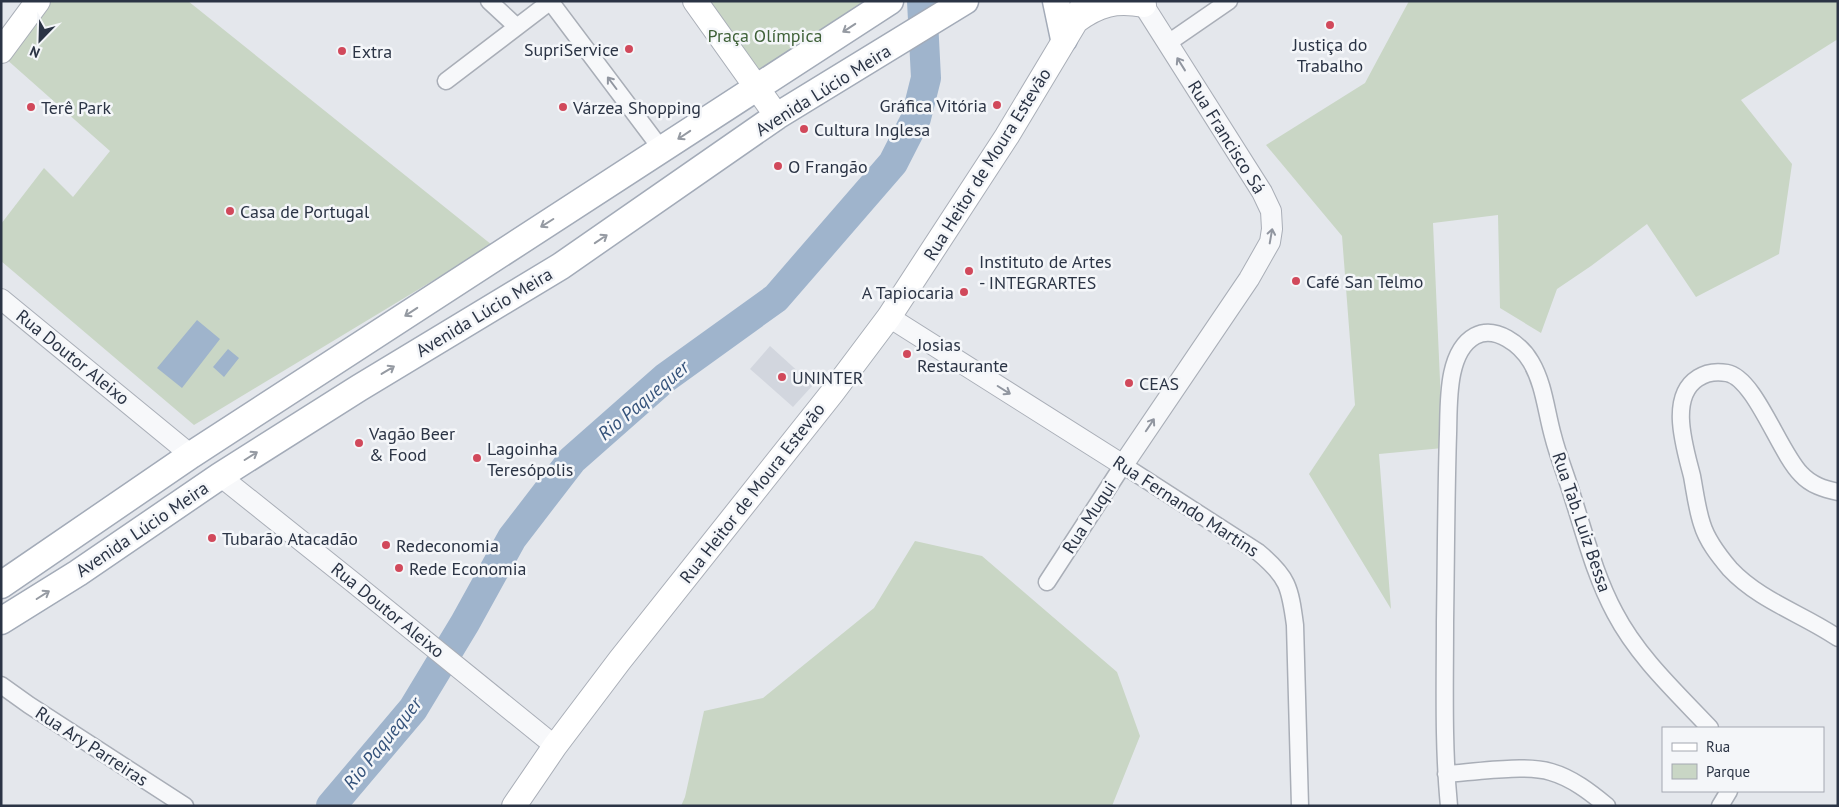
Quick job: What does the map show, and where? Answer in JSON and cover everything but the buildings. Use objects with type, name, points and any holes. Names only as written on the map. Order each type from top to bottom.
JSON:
[{"type":"main road","points":[[1,51],[38,1]]},
{"type":"main road","points":[[695,1],[777,116]]},
{"type":"main road","name":"Avenida Lúcio Meira","points":[[1,585],[191,455],[890,1]]},
{"type":"main road","name":"Avenida Lúcio Meira","points":[[1,621],[78,573],[220,476],[358,388],[561,266],[777,116],[965,1]]},
{"type":"main road","points":[[1056,1],[1063,24],[1105,5],[1119,2],[1143,3]]},
{"type":"main road","name":"Rua Heitor de Moura Estevão","points":[[514,806],[555,746],[626,652],[832,393],[889,317],[1007,136],[1075,20]]},
{"type":"street","points":[[489,1],[516,26]]},
{"type":"street","points":[[446,81],[551,1],[662,150]]},
{"type":"street","points":[[1168,43],[1229,1]]},
{"type":"street","name":"Rua Francisco Sá","points":[[1143,3],[1262,192],[1271,211],[1272,229],[1270,242],[1249,279]]},
{"type":"street","name":"Rua Muqui","points":[[1047,582],[1249,279]]},
{"type":"street","name":"Rua Doutor Aleixo","points":[[1,299],[191,455]]},
{"type":"street","name":"Rua Fernando Martins","points":[[889,317],[1258,552],[1276,566],[1292,596],[1296,625],[1300,806]]},
{"type":"street","name":"Rua Tab. Luiz Bessa","points":[[1446,774],[1444,682],[1449,410],[1452,372],[1465,342],[1479,334],[1497,334],[1515,342],[1530,360],[1537,373],[1543,392],[1553,438],[1594,568],[1611,607],[1635,646],[1709,727]]},
{"type":"street","points":[[1838,492],[1814,484],[1801,475],[1787,456],[1751,393],[1738,378],[1730,373],[1716,371],[1703,374],[1690,383],[1682,398],[1683,438],[1702,525],[1715,549],[1731,570],[1750,588],[1838,638]]},
{"type":"street","name":"Rua Doutor Aleixo","points":[[220,476],[555,746]]},
{"type":"street","name":"Rua Ary Parreiras","points":[[1,685],[185,806]]},
{"type":"street","points":[[1449,806],[1446,774],[1510,769],[1549,771],[1566,777],[1607,806]]},
{"type":"street","points":[[1720,806],[1728,792]]},
{"type":"shaded area","name":"UNINTER","points":[[770,346],[813,385],[793,407],[750,369]]},
{"type":"green space","name":"Casa de Portugal","points":[[48,1],[188,1],[492,245],[194,425],[1,261],[1,224],[44,168],[73,197],[110,151],[5,58]]},
{"type":"green space","name":"Praça Olímpica","points":[[703,1],[871,1],[757,80]]},
{"type":"green space","points":[[1409,1],[1838,1],[1838,39],[1741,100],[1792,164],[1779,254],[1696,297],[1647,224],[1557,289],[1541,333],[1500,308],[1498,215],[1433,223],[1443,448],[1379,454],[1391,609],[1309,474],[1355,405],[1342,236],[1266,145],[1365,83]]},
{"type":"green space","points":[[915,541],[982,556],[1117,672],[1140,736],[1112,806],[681,806],[685,797],[704,711],[763,698],[874,608]]},
{"type":"water","points":[[197,320],[220,339],[182,388],[157,368]]},
{"type":"water","points":[[228,349],[239,358],[224,377],[213,367]]},
{"type":"waterway","name":"Rio Paquequer","points":[[331,806],[413,709],[465,623],[512,538],[572,460],[665,378],[776,298],[893,163],[916,118],[926,78],[922,1]]},
{"type":"place","name":"Justiça do Trabalho","points":[[1330,25]]},
{"type":"place","name":"SupriService","points":[[629,49]]},
{"type":"place","name":"Extra","points":[[342,51]]},
{"type":"place","name":"Gráfica Vitória","points":[[997,105]]},
{"type":"place","name":"Terê Park","points":[[31,107]]},
{"type":"place","name":"Várzea Shopping","points":[[563,107]]},
{"type":"place","name":"Cultura Inglesa","points":[[804,129]]},
{"type":"place","name":"O Frangão","points":[[778,166]]},
{"type":"place","name":"Casa de Portugal","points":[[230,211]]},
{"type":"place","name":"Instituto de Artes - INTEGRARTES","points":[[969,271]]},
{"type":"place","name":"Café San Telmo","points":[[1296,281]]},
{"type":"place","name":"A Tapiocaria","points":[[964,292]]},
{"type":"place","name":"Josias Restaurante","points":[[907,354]]},
{"type":"place","name":"UNINTER","points":[[782,377]]},
{"type":"place","name":"CEAS","points":[[1129,383]]},
{"type":"place","name":"Vagão Beer & Food","points":[[359,443]]},
{"type":"place","name":"Lagoinha Teresópolis","points":[[477,458]]},
{"type":"place","name":"Tubarão Atacadão","points":[[212,538]]},
{"type":"place","name":"Redeconomia","points":[[386,545]]},
{"type":"place","name":"Rede Economia","points":[[399,568]]}]
